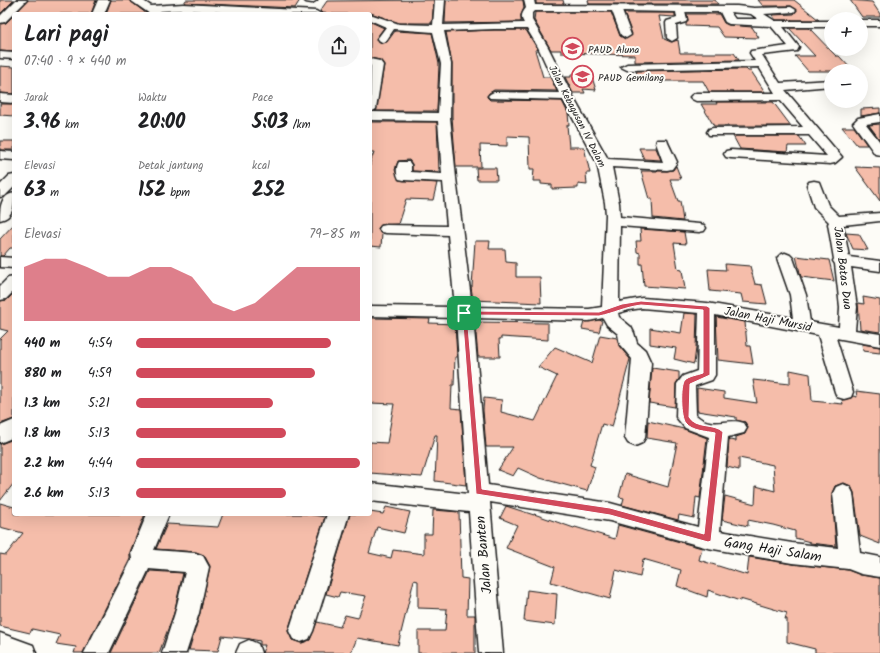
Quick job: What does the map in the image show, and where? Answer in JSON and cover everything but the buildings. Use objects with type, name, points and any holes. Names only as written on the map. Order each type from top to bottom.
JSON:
[{"type":"main road","points":[[99,12],[104,0]]},
{"type":"main road","points":[[0,215],[12,200]]},
{"type":"street","points":[[1,20],[22,0]]},
{"type":"street","points":[[135,0],[153,12],[183,7],[284,12]]},
{"type":"street","points":[[304,12],[309,0]]},
{"type":"street","name":"Jalan Banten","points":[[440,0],[438,29],[446,64],[444,117],[449,178],[464,313],[491,653]]},
{"type":"street","points":[[731,154],[834,159],[834,157],[780,92],[756,53],[791,50],[794,47],[771,23],[751,11],[741,0]]},
{"type":"street","points":[[530,4],[616,9],[666,4],[680,9],[751,11],[791,10]]},
{"type":"street","name":"Jalan Kebagusan IV Dalam","points":[[530,4],[526,14],[527,20],[543,47],[566,97],[604,164],[612,203],[613,221],[612,300],[610,312]]},
{"type":"street","points":[[616,9],[626,35]]},
{"type":"street","points":[[672,38],[670,23],[682,20],[680,9]]},
{"type":"street","points":[[725,12],[729,20],[733,22],[824,24]]},
{"type":"street","points":[[372,18],[403,28],[438,29],[483,26],[531,26]]},
{"type":"street","points":[[868,23],[880,23]]},
{"type":"street","points":[[382,39],[392,25]]},
{"type":"street","points":[[0,55],[12,56]]},
{"type":"street","points":[[372,62],[376,63],[377,65],[372,96]]},
{"type":"street","points":[[627,66],[763,64]]},
{"type":"street","points":[[696,97],[780,92],[824,84]]},
{"type":"street","points":[[494,96],[566,97]]},
{"type":"street","points":[[0,98],[12,99]]},
{"type":"street","points":[[372,116],[444,117]]},
{"type":"street","points":[[880,118],[862,121],[859,123],[880,151]]},
{"type":"street","points":[[713,132],[812,131]]},
{"type":"street","points":[[604,164],[667,166],[670,162],[662,143]]},
{"type":"street","points":[[0,155],[12,156]]},
{"type":"street","points":[[404,165],[404,176],[449,178]]},
{"type":"street","points":[[0,193],[12,182]]},
{"type":"street","points":[[814,185],[821,207],[836,221]]},
{"type":"street","name":"Jalan Batas Dua","points":[[846,334],[849,321],[848,293],[835,224],[836,221],[880,217]]},
{"type":"street","points":[[613,221],[699,228]]},
{"type":"street","points":[[386,229],[455,231]]},
{"type":"street","points":[[785,258],[798,295],[802,326]]},
{"type":"street","points":[[841,261],[880,266]]},
{"type":"street","points":[[0,262],[12,263]]},
{"type":"street","points":[[0,295],[12,284]]},
{"type":"street","name":"Jalan Haji Mursid","points":[[372,311],[589,315],[610,312],[624,305],[641,303],[707,308],[880,340]]},
{"type":"street","points":[[707,308],[706,375],[688,381],[686,384],[686,417],[693,425],[728,430],[708,539]]},
{"type":"street","points":[[610,312],[613,322],[627,333],[629,347],[641,357],[642,363],[635,438]]},
{"type":"street","points":[[825,330],[844,392]]},
{"type":"street","name":"Gang Haji Salam","points":[[372,492],[479,498],[610,512],[708,539],[792,553],[850,559],[861,564],[880,567]]},
{"type":"street","points":[[843,493],[850,559]]},
{"type":"street","points":[[96,653],[143,559],[142,552],[157,516]]},
{"type":"street","points":[[301,631],[337,516]]},
{"type":"street","points":[[143,559],[195,563],[198,566],[187,613],[174,653]]},
{"type":"street","points":[[0,645],[24,653]]},
{"type":"place","name":"PAUD Aluna","points":[[573,49]]},
{"type":"place","name":"PAUD Gemilang","points":[[582,77]]},
{"type":"route","points":[[633,303],[707,308],[706,375],[694,378],[686,384],[686,417],[693,425],[719,432],[708,539],[610,512],[479,492],[464,313],[589,315],[610,312],[624,305],[633,303]]}]
